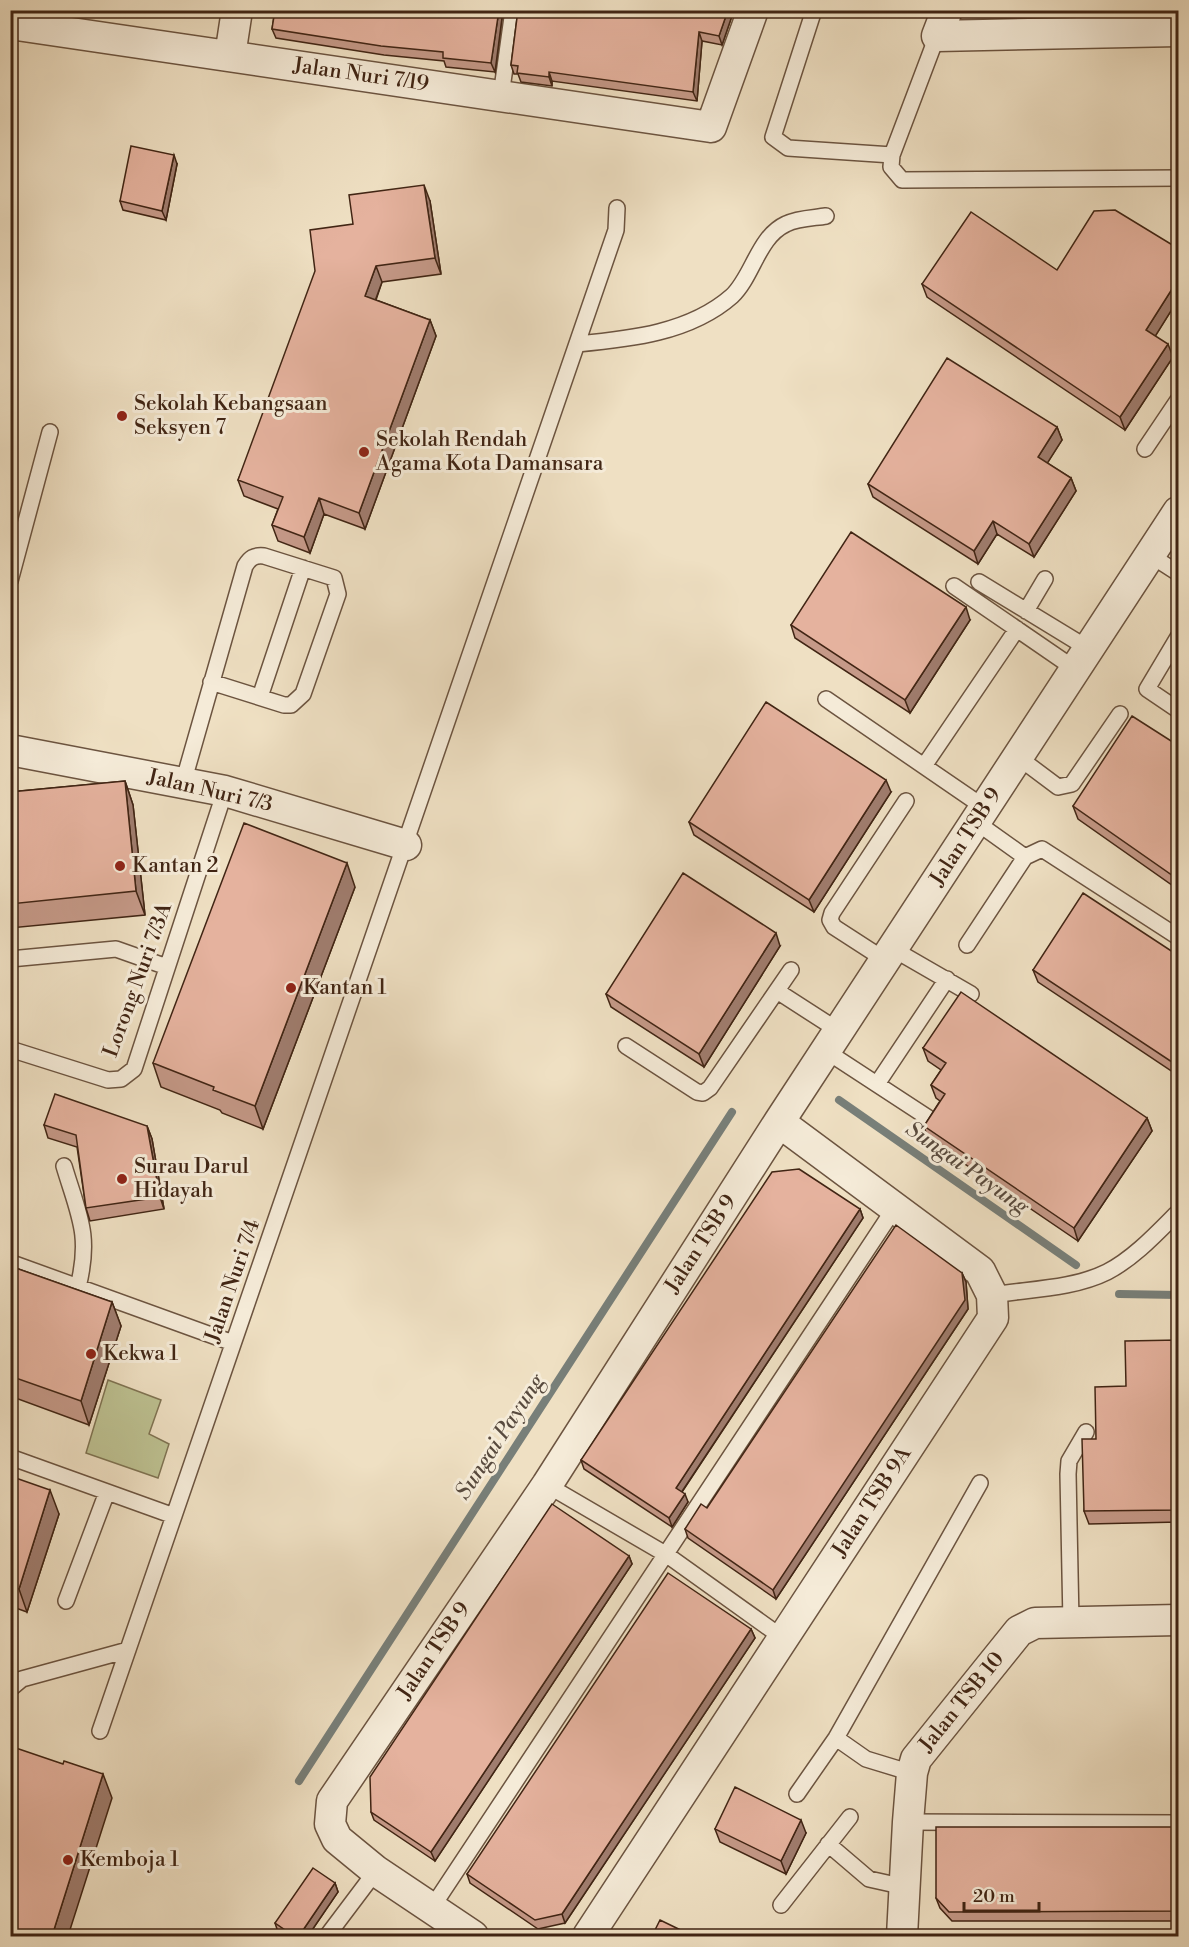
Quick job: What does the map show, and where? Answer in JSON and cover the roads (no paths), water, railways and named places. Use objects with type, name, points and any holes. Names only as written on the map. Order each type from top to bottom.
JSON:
[{"type":"street","points":[[230,56],[237,10]]},
{"type":"street","name":"Jalan Nuri 7/19","points":[[26,21],[230,56],[711,127],[753,10]]},
{"type":"street","points":[[942,23],[1179,31]]},
{"type":"street","name":"Jalan TSB 9","points":[[473,1936],[376,1871],[337,1839],[330,1824],[332,1801],[547,1485],[779,1122],[1179,512]]},
{"type":"street","name":"Jalan Nuri 7/3","points":[[10,750],[225,791],[406,845]]},
{"type":"street","points":[[779,1122],[980,1271],[992,1295]]},
{"type":"street","name":"Jalan TSB 9A","points":[[588,1936],[993,1318],[992,1295]]},
{"type":"street","name":"Jalan TSB 10","points":[[902,1936],[908,1822],[912,1773],[916,1760],[1019,1631],[1035,1623],[1179,1620]]},
{"type":"lane","points":[[501,96],[513,10]]},
{"type":"lane","points":[[814,10],[773,137],[788,148],[892,154]]},
{"type":"lane","points":[[942,23],[892,154],[891,167],[902,180],[1179,178]]},
{"type":"lane","name":"Jalan Nuri 7/4","points":[[100,1731],[616,230],[617,208]]},
{"type":"lane","points":[[577,344],[664,332],[688,322],[731,296],[744,282],[774,231],[787,223],[826,216]]},
{"type":"lane","points":[[1145,449],[1179,400]]},
{"type":"lane","points":[[10,581],[50,432]]},
{"type":"lane","points":[[183,783],[211,682],[245,566],[250,559],[256,555],[264,556],[334,578],[338,594],[303,694],[291,705],[211,682]]},
{"type":"lane","points":[[1150,555],[1179,573]]},
{"type":"lane","points":[[260,697],[303,568]]},
{"type":"lane","points":[[1026,611],[1045,579]]},
{"type":"lane","points":[[979,582],[1026,611],[1082,659]]},
{"type":"lane","points":[[954,586],[1017,629],[1082,659]]},
{"type":"lane","points":[[924,766],[1017,629]]},
{"type":"lane","points":[[1179,637],[1147,689],[1179,710]]},
{"type":"lane","points":[[826,699],[924,766],[1025,857]]},
{"type":"lane","points":[[1018,757],[1058,788],[1066,788],[1072,784],[1120,714]]},
{"type":"lane","name":"Lorong Nuri 7/3A","points":[[10,1049],[108,1080],[121,1079],[134,1069],[225,791]]},
{"type":"lane","points":[[906,801],[832,912],[830,920],[834,927],[947,979],[971,994]]},
{"type":"lane","points":[[967,945],[1025,857],[1041,849],[1179,937]]},
{"type":"lane","points":[[10,959],[116,949],[167,967]]},
{"type":"lane","points":[[626,1046],[697,1092],[703,1093],[711,1088],[791,970]]},
{"type":"lane","points":[[877,1084],[947,979]]},
{"type":"lane","points":[[777,991],[877,1084],[930,1119]]},
{"type":"lane","points":[[64,1166],[85,1238],[85,1258],[78,1287]]},
{"type":"lane","points":[[431,1909],[894,1209]]},
{"type":"lane","points":[[992,1295],[1076,1282],[1107,1272],[1146,1244],[1179,1212]]},
{"type":"lane","points":[[12,1263],[233,1343]]},
{"type":"lane","points":[[1071,1622],[1069,1461],[1086,1432]]},
{"type":"lane","points":[[10,1457],[174,1516]]},
{"type":"lane","points":[[797,1794],[836,1738],[980,1483]]},
{"type":"lane","points":[[547,1485],[667,1555],[783,1638]]},
{"type":"lane","points":[[66,1601],[106,1492]]},
{"type":"lane","points":[[10,1689],[22,1679],[128,1650]]},
{"type":"lane","points":[[836,1738],[866,1759],[912,1773]]},
{"type":"lane","points":[[782,1905],[850,1817]]},
{"type":"lane","points":[[908,1822],[1179,1823]]},
{"type":"lane","points":[[828,1844],[869,1879],[904,1887]]},
{"type":"lane","points":[[327,1936],[376,1871]]},
{"type":"waterway","name":"Sungai Payung","points":[[839,1100],[1076,1265]]},
{"type":"waterway","name":"Sungai Payung","points":[[299,1781],[732,1112]]},
{"type":"waterway","name":"Sungai Payung","points":[[1119,1294],[1178,1295]]},
{"type":"place","name":"Sekolah Kebangsaan Seksyen 7","points":[[122,416]]},
{"type":"place","name":"Sekolah Rendah Agama Kota Damansara","points":[[364,452]]},
{"type":"place","name":"Kantan 2","points":[[120,866]]},
{"type":"place","name":"Kantan 1","points":[[291,988]]},
{"type":"place","name":"Surau Darul Hidayah","points":[[122,1179]]},
{"type":"place","name":"Kekwa 1","points":[[91,1354]]},
{"type":"place","name":"Kemboja 1","points":[[68,1860]]}]
